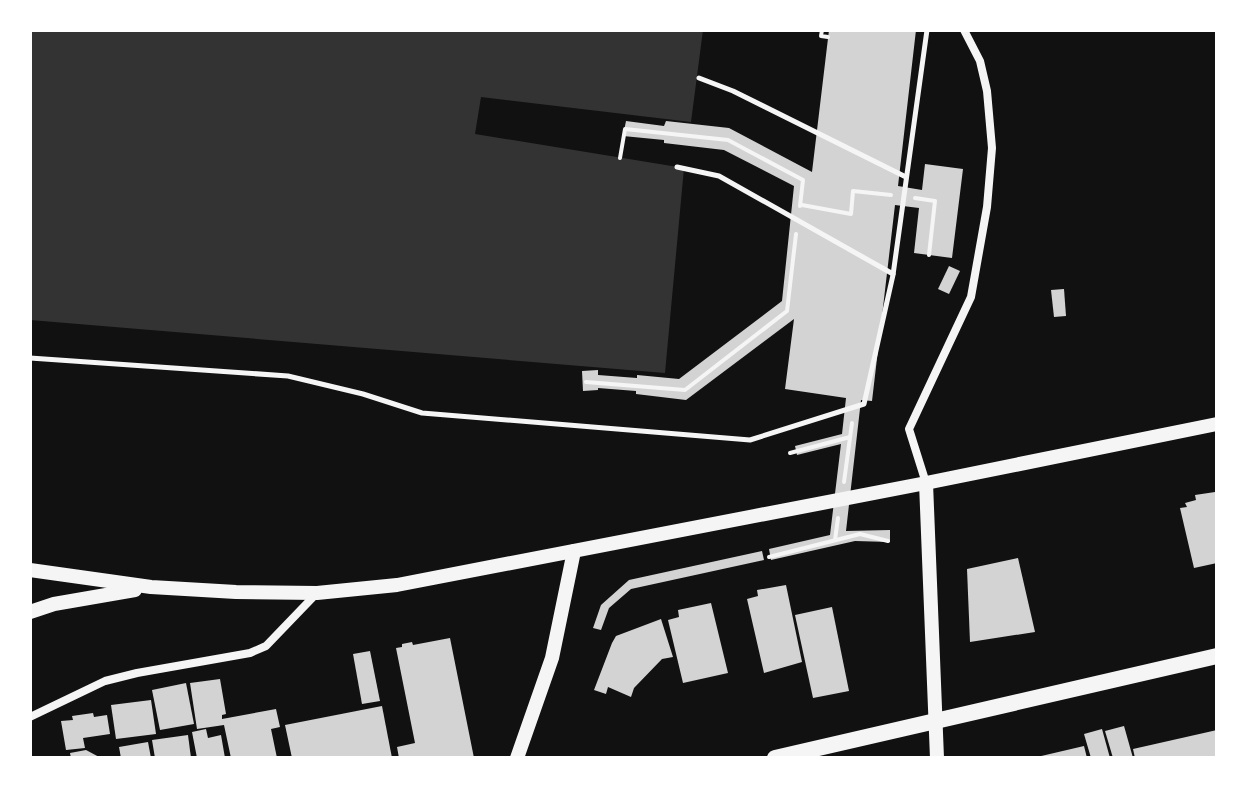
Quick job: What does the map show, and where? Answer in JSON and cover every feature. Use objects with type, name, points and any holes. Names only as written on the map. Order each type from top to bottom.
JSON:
[{"type":"main road","points":[[776,758],[1217,656]]},
{"type":"street","points":[[937,758],[926,483],[909,429],[971,297],[987,207],[992,148],[987,91],[980,61],[964,30]]},
{"type":"street","points":[[30,570],[151,587],[236,592],[317,593],[397,585],[1217,424]]},
{"type":"street","points":[[517,758],[552,658],[574,551]]},
{"type":"street","points":[[30,612],[54,604],[151,587]]},
{"type":"street","points":[[30,717],[105,681],[250,653],[266,646],[317,593]]},
{"type":"lane","points":[[30,358],[288,376],[363,394],[422,413],[750,440],[864,404],[893,275],[927,30]]},
{"type":"lane","points":[[699,78],[733,91],[906,177]]},
{"type":"lane","points":[[677,167],[719,176],[893,275]]},
{"type":"path","points":[[822,30],[821,36],[828,37]]},
{"type":"path","points":[[620,158],[625,129],[728,140],[803,180],[800,205]]},
{"type":"path","points":[[807,206],[851,214],[853,191],[893,195]]},
{"type":"path","points":[[907,197],[935,201],[929,255]]},
{"type":"path","points":[[586,382],[685,390],[787,311],[798,220]]},
{"type":"path","points":[[842,496],[853,411]]},
{"type":"path","points":[[790,453],[851,437]]},
{"type":"path","points":[[835,540],[840,510]]},
{"type":"path","points":[[769,557],[860,534],[888,541]]},
{"type":"shaded area","points":[[30,30],[703,30],[691,122],[481,97],[475,134],[684,168],[665,373],[30,320]]},
{"type":"building","points":[[829,30],[916,30],[898,186],[922,190],[925,164],[963,169],[952,258],[914,253],[919,208],[895,205],[872,401],[861,400],[846,531],[890,530],[890,542],[855,541],[771,560],[769,549],[830,535],[841,444],[797,455],[795,446],[842,434],[846,398],[785,389],[794,319],[686,400],[636,394],[636,391],[598,388],[583,391],[582,371],[598,370],[598,375],[679,379],[782,301],[794,186],[724,150],[623,136],[626,121],[664,126],[666,121],[729,128],[812,172]]},
{"type":"building","points":[[949,266],[960,271],[949,294],[938,289]]},
{"type":"building","points":[[1064,289],[1066,316],[1054,317],[1051,290]]},
{"type":"building","points":[[1215,492],[1217,563],[1194,568],[1180,508],[1196,500],[1195,495]]},
{"type":"building","points":[[762,551],[764,560],[631,589],[609,608],[601,630],[593,628],[601,605],[629,580]]},
{"type":"building","points":[[1018,558],[1035,632],[970,642],[967,569]]},
{"type":"building","points":[[786,585],[802,662],[764,673],[747,599],[758,596],[757,590]]},
{"type":"building","points":[[711,603],[728,673],[683,683],[668,620],[679,617],[678,610]]},
{"type":"building","points":[[832,607],[849,691],[813,698],[795,615]]},
{"type":"building","points":[[661,619],[673,657],[662,659],[634,688],[631,697],[608,687],[606,694],[594,690],[616,636]]},
{"type":"building","points":[[450,638],[474,758],[399,758],[397,747],[415,743],[396,648],[412,642],[413,645]]},
{"type":"building","points":[[370,651],[380,701],[362,704],[353,654]]},
{"type":"building","points":[[220,679],[226,714],[222,715],[222,719],[276,709],[280,727],[271,729],[277,758],[231,758],[224,725],[197,729],[190,683]]},
{"type":"building","points":[[186,683],[194,724],[160,730],[152,690]]},
{"type":"building","points":[[151,700],[156,734],[116,739],[111,705]]},
{"type":"building","points":[[382,706],[392,758],[292,758],[285,725]]},
{"type":"building","points":[[93,713],[94,717],[107,715],[110,734],[83,738],[85,748],[66,750],[61,721]]},
{"type":"building","points":[[1124,726],[1133,758],[1113,758],[1105,731]]},
{"type":"building","points":[[206,729],[208,738],[221,735],[225,758],[197,758],[192,732]]},
{"type":"building","points":[[1102,729],[1110,758],[1091,758],[1084,734]]},
{"type":"building","points":[[1217,730],[1217,758],[1135,758],[1133,749]]},
{"type":"building","points":[[188,735],[191,758],[155,758],[152,740]]},
{"type":"building","points":[[148,742],[151,758],[121,758],[119,747]]},
{"type":"building","points":[[1084,746],[1087,758],[1037,758],[1037,757]]},
{"type":"building","points":[[86,750],[101,758],[71,758],[70,753]]}]
